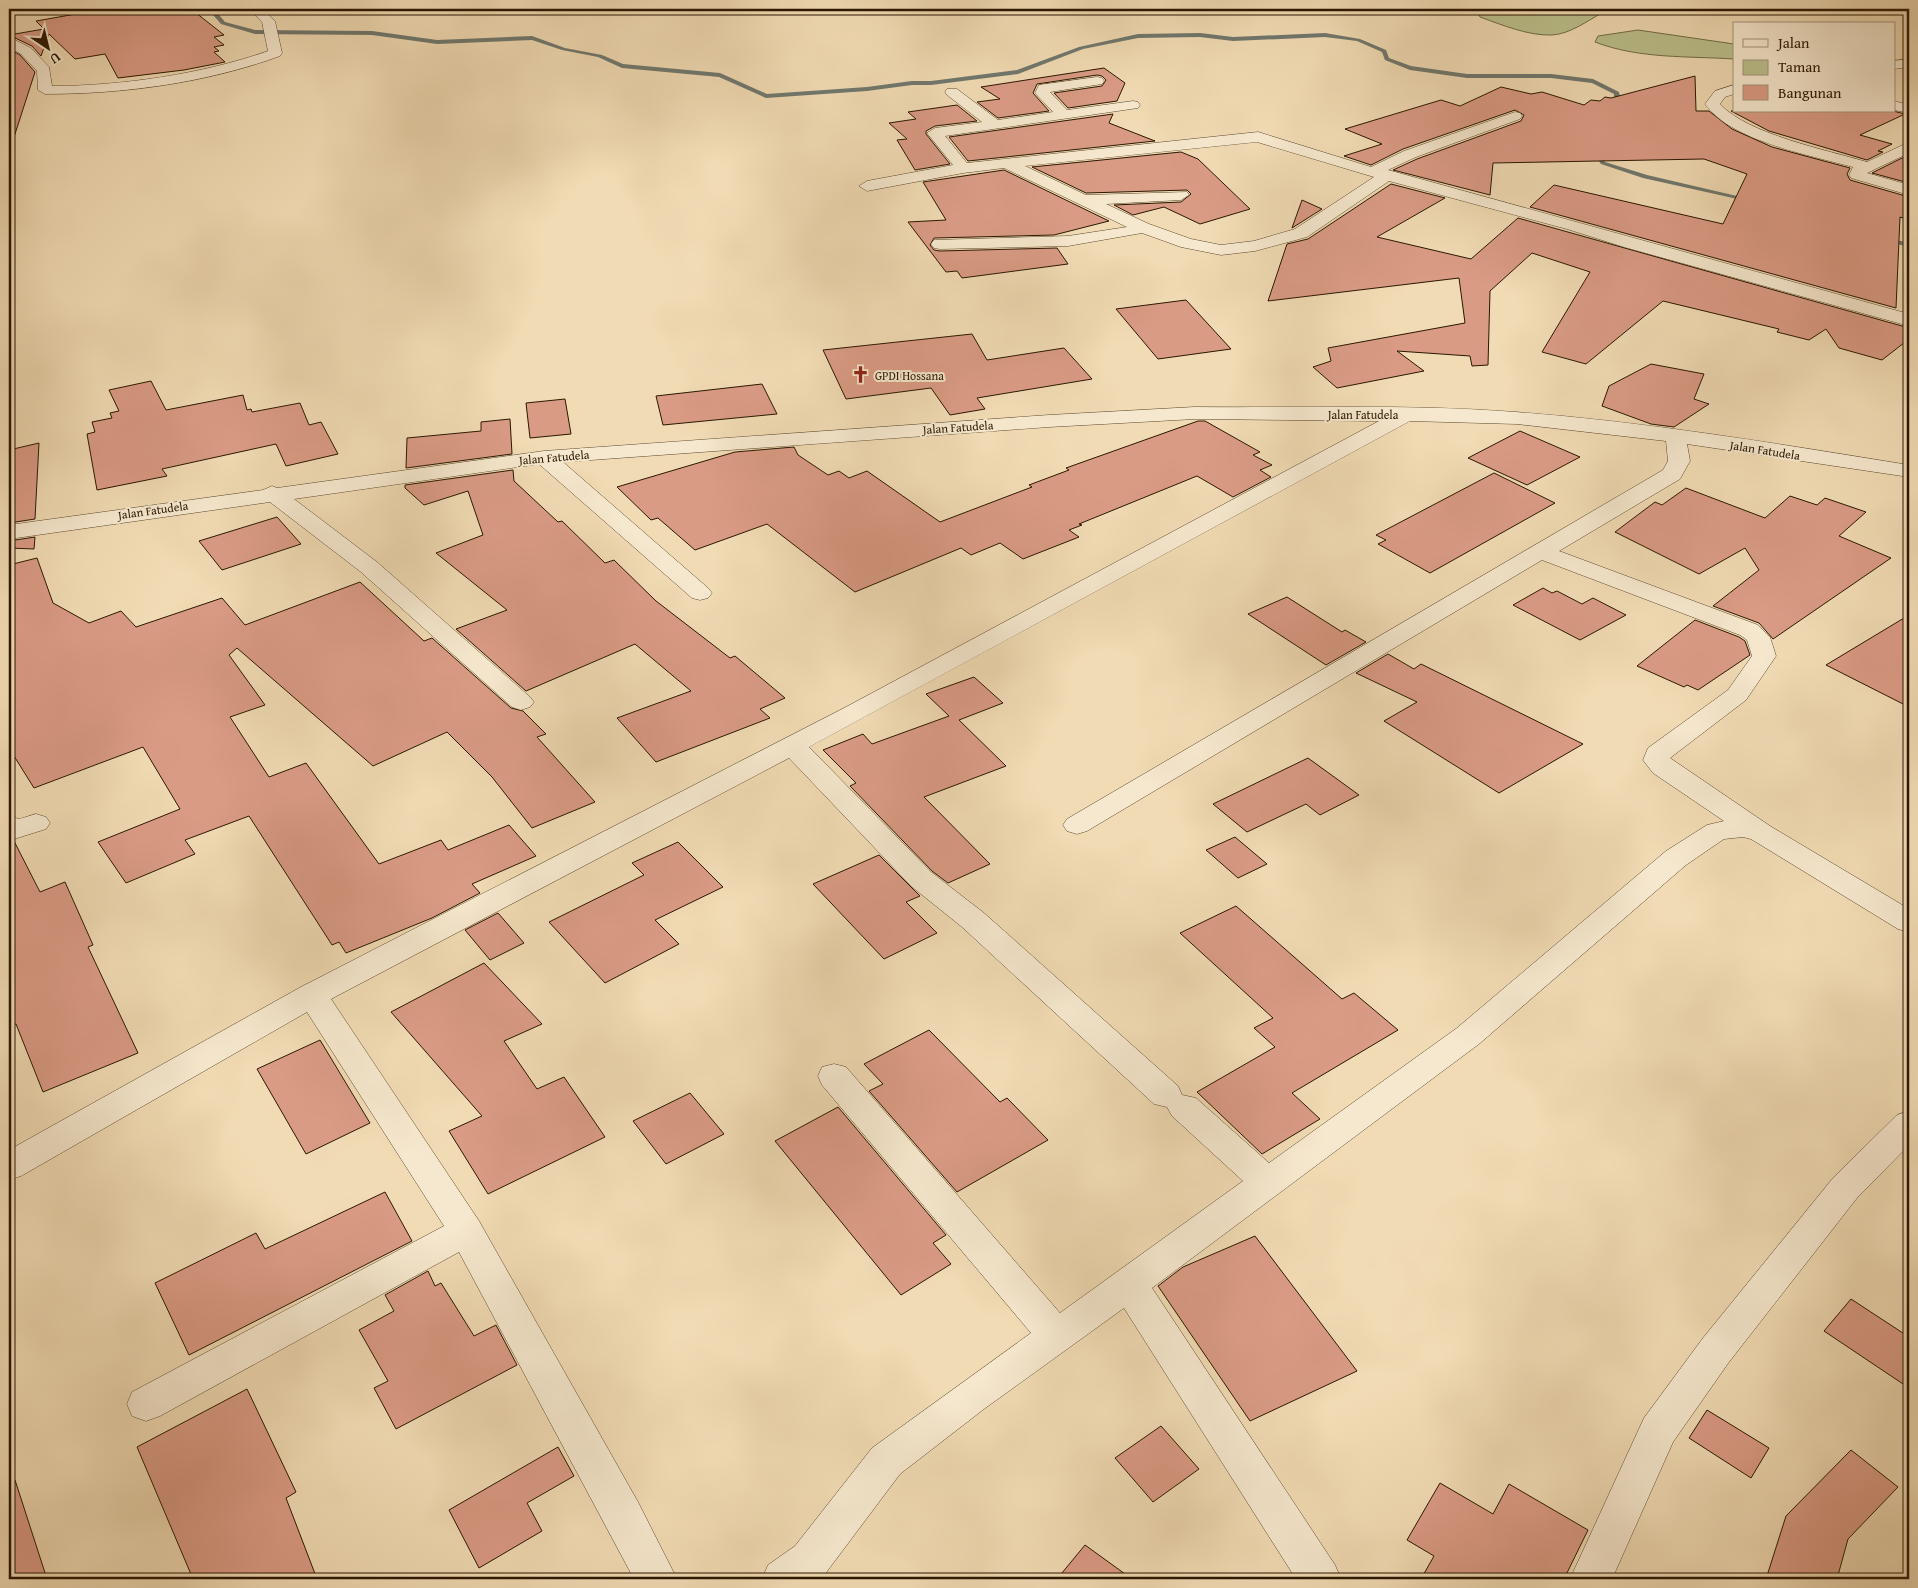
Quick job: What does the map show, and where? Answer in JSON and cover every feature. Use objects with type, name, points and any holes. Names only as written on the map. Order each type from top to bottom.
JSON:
[{"type":"street","points":[[9,41],[26,52],[44,70],[45,90],[157,82],[232,68],[260,60],[275,53],[268,21],[256,9]]},
{"type":"street","points":[[1896,65],[1909,63]]},
{"type":"street","points":[[1064,115],[1044,96],[1042,93],[1044,88],[1097,81]]},
{"type":"street","points":[[1733,89],[1720,94],[1712,104],[1725,118],[1798,147],[1868,167]]},
{"type":"street","points":[[952,92],[994,124]]},
{"type":"street","points":[[963,168],[935,132],[1133,105]]},
{"type":"street","points":[[1896,106],[1909,109]]},
{"type":"street","points":[[1005,163],[1143,228],[1207,248],[1233,250],[1283,239],[1313,227],[1380,173],[1410,154],[1516,116]]},
{"type":"street","points":[[867,186],[963,168],[1005,163],[1250,137],[1274,140],[1380,173],[1909,320]]},
{"type":"street","points":[[1909,147],[1858,171],[1857,175],[1909,190]]},
{"type":"street","points":[[1076,197],[1120,200],[1181,195]]},
{"type":"street","points":[[940,244],[1063,241],[1112,236],[1143,228]]},
{"type":"street","name":"Jalan Fatudela","points":[[9,532],[272,493],[544,457],[1048,421],[1195,413],[1407,414],[1517,418],[1676,436],[1909,471]]},
{"type":"street","points":[[9,1166],[312,995],[793,746],[1407,414]]},
{"type":"street","points":[[1076,825],[1672,474],[1679,461],[1676,436]]},
{"type":"street","points":[[544,457],[700,593]]},
{"type":"street","points":[[272,493],[316,524],[376,573],[521,702]]},
{"type":"street","points":[[1541,552],[1749,630],[1758,637],[1764,656],[1736,695],[1657,754],[1656,760],[1663,767],[1760,832],[1909,922]]},
{"type":"street","points":[[793,746],[922,879],[974,920],[1267,1182]]},
{"type":"street","points":[[784,1579],[810,1560],[886,1461],[1056,1335],[1129,1284],[1468,1036],[1676,858],[1718,831],[1743,828],[1760,832]]},
{"type":"street","points":[[312,995],[466,1231],[624,1516],[656,1579]]},
{"type":"street","points":[[834,1076],[1056,1335]]},
{"type":"street","points":[[1591,1579],[1658,1430],[1716,1350],[1845,1188],[1909,1124]]},
{"type":"street","points":[[146,1404],[466,1231]]},
{"type":"street","points":[[1129,1284],[1320,1579]]},
{"type":"green space","points":[[1476,9],[1589,9],[1602,13],[1565,32],[1543,35],[1516,29],[1480,17]]},
{"type":"green space","points":[[1638,30],[1733,44],[1733,59],[1646,54],[1595,42],[1598,36]]},
{"type":"building","points":[[130,9],[191,9],[224,35],[214,37],[224,45],[214,47],[219,51],[214,52],[225,62],[184,70],[118,78],[105,54],[75,59],[49,34],[41,56],[32,46],[9,35],[44,29],[36,21],[93,11],[97,14]]},
{"type":"building","points":[[9,49],[20,55],[35,72],[14,137],[9,136]]},
{"type":"building","points":[[1104,68],[1125,83],[1117,101],[1068,108],[1054,93],[1102,86],[1106,80],[1102,76],[1097,75],[1037,84],[1033,93],[1049,111],[998,118],[977,102],[1000,99],[981,87]]},
{"type":"building","points":[[1695,76],[1696,111],[1709,111],[1732,129],[1772,147],[1850,168],[1847,174],[1850,180],[1909,197],[1909,220],[1900,217],[1896,308],[1530,207],[1554,185],[1723,224],[1747,174],[1704,159],[1493,163],[1490,195],[1393,170],[1417,159],[1521,121],[1524,115],[1515,110],[1403,149],[1371,165],[1344,156],[1382,144],[1345,129],[1441,100],[1460,106],[1501,87],[1531,94],[1542,92],[1584,105],[1591,100],[1600,101],[1605,97],[1611,98]]},
{"type":"building","points":[[957,105],[977,121],[935,126],[926,131],[926,134],[950,164],[915,170],[897,140],[907,139],[889,123],[916,119],[908,112]]},
{"type":"building","points":[[1731,111],[1896,112],[1905,114],[1860,135],[1892,144],[1878,151],[1883,152],[1867,160],[1769,131]]},
{"type":"building","points":[[1113,114],[1109,123],[1155,141],[968,161],[949,137]]},
{"type":"building","points":[[1181,152],[1198,159],[1250,209],[1200,224],[1164,207],[1133,215],[1114,205],[1181,202],[1191,194],[1187,190],[1086,193],[1032,167]]},
{"type":"building","points":[[1902,158],[1909,160],[1909,183],[1872,173]]},
{"type":"building","points":[[1004,170],[1109,221],[1054,235],[934,238],[930,245],[934,250],[940,251],[1057,248],[1068,264],[962,278],[957,271],[946,272],[908,222],[946,220],[923,182]]},
{"type":"building","points":[[1391,184],[1445,198],[1377,237],[1471,259],[1518,218],[1909,328],[1909,339],[1882,360],[1839,348],[1826,329],[1809,340],[1777,332],[1779,329],[1663,301],[1586,364],[1542,352],[1590,272],[1532,253],[1490,291],[1488,365],[1472,366],[1470,356],[1397,351],[1424,371],[1337,388],[1313,367],[1331,361],[1328,348],[1465,323],[1459,278],[1268,301],[1287,244],[1308,239]]},
{"type":"building","points":[[1302,200],[1322,209],[1292,228]]},
{"type":"building","points":[[1186,300],[1231,349],[1158,359],[1116,309]]},
{"type":"building","points":[[972,334],[987,360],[1064,348],[1092,379],[977,398],[985,409],[950,415],[931,388],[846,399],[823,350]]},
{"type":"building","points":[[1651,364],[1704,374],[1694,399],[1709,404],[1674,427],[1651,424],[1602,406],[1609,386]]},
{"type":"building","points":[[151,381],[166,410],[243,395],[247,410],[251,409],[252,412],[300,403],[309,425],[321,422],[338,454],[286,466],[276,444],[162,469],[167,476],[97,490],[87,434],[95,432],[92,422],[112,418],[110,413],[119,411],[109,390]]},
{"type":"building","points":[[762,384],[777,414],[663,425],[656,396]]},
{"type":"building","points":[[565,399],[571,434],[530,438],[526,403]]},
{"type":"building","points":[[510,419],[512,454],[406,468],[407,438],[481,431],[481,422]]},
{"type":"building","points":[[1198,421],[1205,421],[1260,452],[1253,455],[1272,465],[1260,470],[1271,477],[1233,497],[1197,476],[1079,524],[1082,525],[1069,530],[1079,537],[1023,559],[1000,543],[971,555],[961,548],[855,592],[767,524],[695,550],[658,518],[651,520],[617,487],[735,452],[794,447],[798,455],[828,475],[839,471],[849,478],[867,471],[940,522],[1032,487],[1029,485],[1069,470],[1066,468]]},
{"type":"building","points":[[1520,431],[1580,457],[1527,485],[1468,458]]},
{"type":"building","points":[[39,443],[35,519],[9,523],[9,450]]},
{"type":"building","points":[[513,470],[514,481],[558,522],[562,521],[605,563],[614,560],[656,601],[730,658],[735,656],[785,698],[760,709],[770,718],[656,762],[617,718],[691,691],[635,644],[526,691],[456,629],[507,610],[436,553],[483,535],[468,491],[424,505],[405,488],[405,485]]},
{"type":"building","points":[[1494,473],[1555,503],[1430,573],[1378,544],[1386,540],[1376,535]]},
{"type":"building","points":[[1686,488],[1765,518],[1790,496],[1817,505],[1825,498],[1866,512],[1839,536],[1891,558],[1773,639],[1759,623],[1713,606],[1759,570],[1745,548],[1699,574],[1615,532],[1655,502],[1662,505]]},
{"type":"building","points":[[277,517],[301,544],[222,570],[199,541]]},
{"type":"building","points":[[35,537],[34,549],[9,548],[9,541]]},
{"type":"building","points":[[37,558],[53,603],[89,623],[121,611],[136,627],[222,598],[245,625],[360,582],[424,641],[432,638],[511,708],[523,711],[546,734],[537,737],[595,802],[532,828],[492,777],[447,732],[373,766],[237,648],[229,655],[265,705],[230,717],[269,777],[306,763],[379,864],[441,840],[448,850],[509,825],[536,856],[472,884],[480,893],[432,918],[346,953],[339,942],[332,945],[249,816],[185,840],[195,854],[126,883],[98,842],[180,809],[143,747],[34,788],[9,748],[9,565]]},
{"type":"building","points":[[1543,588],[1552,593],[1557,591],[1582,604],[1593,598],[1626,615],[1580,640],[1513,605]]},
{"type":"building","points":[[1287,597],[1342,632],[1345,630],[1366,642],[1326,665],[1248,614]]},
{"type":"building","points":[[1909,615],[1909,707],[1826,665]]},
{"type":"building","points":[[1695,620],[1739,637],[1745,641],[1750,655],[1698,690],[1687,685],[1684,687],[1637,666]]},
{"type":"building","points":[[1388,654],[1414,669],[1421,664],[1583,744],[1499,793],[1384,721],[1417,702],[1356,673]]},
{"type":"building","points":[[974,677],[1003,703],[959,720],[1006,766],[924,797],[990,864],[948,883],[932,871],[850,786],[856,783],[823,750],[863,734],[872,744],[949,716],[926,694]]},
{"type":"building","points":[[1308,758],[1359,795],[1320,815],[1306,804],[1247,832],[1213,804]]},
{"type":"building","points":[[1235,837],[1267,864],[1238,878],[1206,850]]},
{"type":"building","points":[[9,840],[14,841],[40,892],[65,882],[93,945],[88,947],[138,1053],[43,1092],[16,1024],[9,1026]]},
{"type":"building","points":[[678,842],[723,887],[655,920],[679,944],[605,983],[549,922],[644,875],[632,863]]},
{"type":"building","points":[[879,855],[920,896],[906,902],[937,933],[884,959],[813,884]]},
{"type":"building","points":[[1236,906],[1342,999],[1354,993],[1398,1030],[1292,1093],[1320,1119],[1262,1154],[1197,1092],[1275,1047],[1254,1028],[1273,1018],[1180,933]]},
{"type":"building","points":[[498,913],[524,943],[490,960],[465,930]]},
{"type":"building","points":[[484,963],[542,1024],[504,1041],[537,1089],[564,1077],[605,1137],[488,1194],[449,1131],[482,1116],[391,1012]]},
{"type":"building","points":[[929,1030],[1000,1102],[1007,1098],[1048,1140],[957,1192],[869,1091],[883,1084],[864,1064]]},
{"type":"building","points":[[320,1040],[370,1123],[306,1154],[257,1069]]},
{"type":"building","points":[[690,1093],[724,1134],[666,1164],[633,1121]]},
{"type":"building","points":[[838,1107],[946,1235],[933,1243],[951,1264],[901,1295],[775,1141]]},
{"type":"building","points":[[385,1192],[412,1241],[189,1355],[155,1283],[256,1233],[265,1249]]},
{"type":"building","points":[[1255,1236],[1357,1371],[1250,1421],[1158,1286],[1183,1267]]},
{"type":"building","points":[[428,1271],[435,1286],[441,1283],[474,1336],[496,1325],[517,1365],[396,1429],[374,1388],[388,1381],[359,1330],[394,1311],[385,1295]]},
{"type":"building","points":[[1851,1299],[1909,1337],[1909,1388],[1824,1331]]},
{"type":"building","points":[[247,1389],[296,1492],[286,1498],[317,1579],[193,1579],[137,1447]]},
{"type":"building","points":[[1707,1410],[1769,1448],[1751,1478],[1689,1438]]},
{"type":"building","points":[[1161,1426],[1199,1469],[1153,1502],[1115,1458]]},
{"type":"building","points":[[558,1447],[574,1476],[527,1503],[542,1531],[479,1568],[449,1510]]},
{"type":"building","points":[[1851,1450],[1898,1487],[1848,1539],[1837,1579],[1766,1579],[1786,1516]]},
{"type":"building","points":[[15,1480],[47,1579],[9,1579],[9,1481]]},
{"type":"building","points":[[1440,1483],[1493,1514],[1509,1484],[1588,1530],[1564,1579],[1421,1579],[1434,1556],[1407,1540]]},
{"type":"building","points":[[1085,1545],[1132,1579],[1057,1579]]},
{"type":"waterway","points":[[211,9],[223,23],[255,32],[372,33],[437,42],[532,38],[564,49],[600,56],[622,66],[720,75],[766,96],[931,83],[1018,72],[1081,48],[1138,36],[1200,35],[1233,39],[1325,35],[1358,40],[1384,51],[1387,59],[1410,68],[1467,76],[1551,76],[1593,81],[1617,93],[1619,106],[1617,109]]},
{"type":"waterway","points":[[1594,150],[1603,163],[1645,177],[1751,200]]},
{"type":"waterway","points":[[1884,239],[1909,245]]},
{"type":"place","name":"GPDI Hossana","points":[[861,375]]}]
